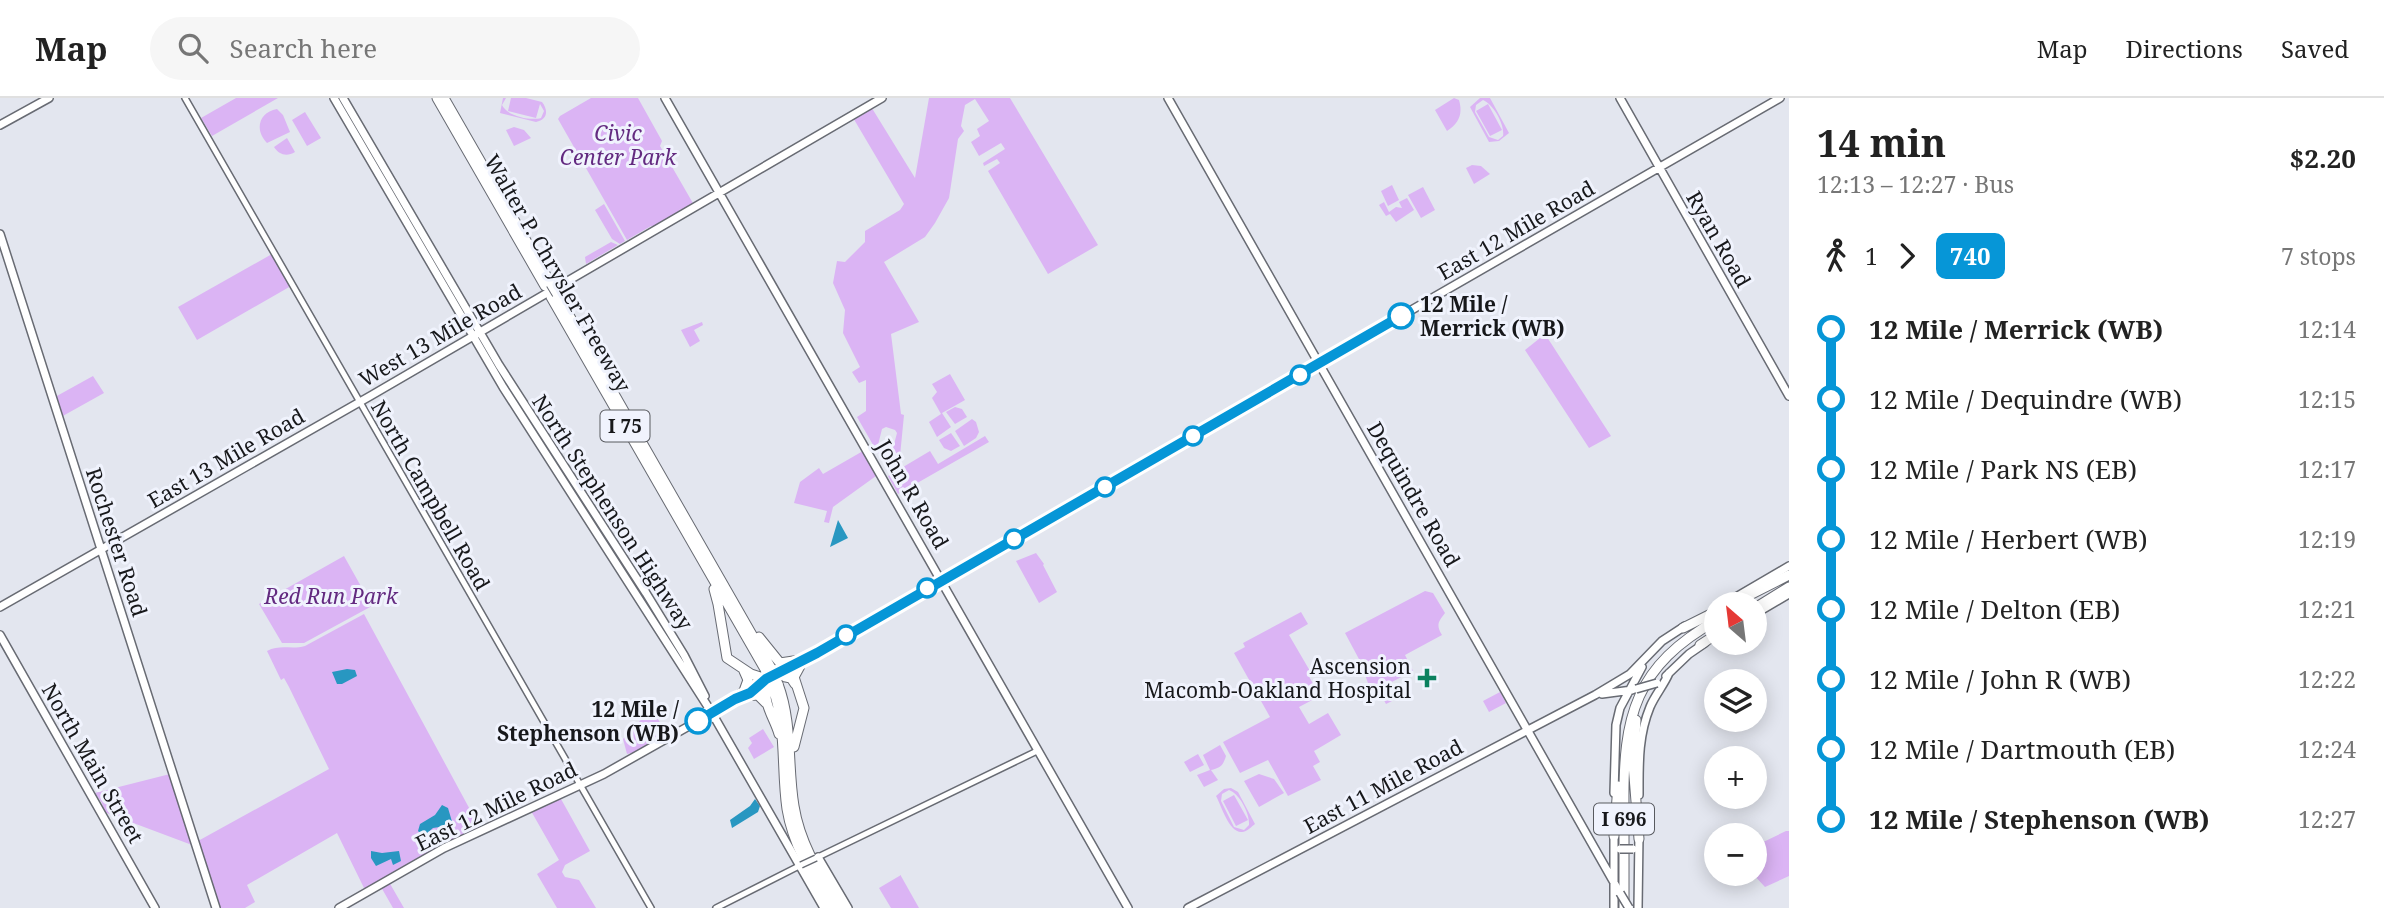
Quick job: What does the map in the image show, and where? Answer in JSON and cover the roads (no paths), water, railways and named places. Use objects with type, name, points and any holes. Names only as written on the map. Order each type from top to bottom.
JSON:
[{"type":"highway","name":"Walter P. Chrysler Freeway","points":[[437,98],[548,285]]},
{"type":"highway","name":"Walter P. Chrysler Freeway","points":[[444,98],[699,555],[741,619]]},
{"type":"highway","name":"Walter P. Chrysler Freeway","points":[[554,296],[722,582],[773,676]]},
{"type":"highway","points":[[699,555],[718,604],[727,656],[748,680],[741,695],[759,696],[768,705]]},
{"type":"highway","points":[[1757,592],[1789,577]]},
{"type":"highway","points":[[1764,592],[1789,577]]},
{"type":"highway","points":[[1768,598],[1789,586]]},
{"type":"highway","points":[[1683,628],[1704,617]]},
{"type":"highway","name":"I 696","points":[[1627,908],[1624,759],[1628,729],[1640,695],[1661,662],[1683,641],[1704,628]]},
{"type":"highway","name":"I 696","points":[[1627,908],[1630,756],[1636,720],[1649,690],[1667,663],[1689,643],[1704,634]]},
{"type":"highway","points":[[1700,645],[1704,643]]},
{"type":"highway","points":[[784,664],[797,664],[794,674],[804,708],[788,780],[779,732],[764,691],[784,664]]},
{"type":"highway","points":[[742,670],[759,678],[791,678],[796,685]]},
{"type":"highway","name":"I 75","points":[[773,676],[789,731],[788,810],[796,841],[808,868],[832,908]]},
{"type":"highway","points":[[1636,720],[1633,764],[1637,846]]},
{"type":"highway","points":[[1614,836],[1621,754],[1628,729]]},
{"type":"highway","name":"I 75","points":[[788,780],[805,845],[840,908]]},
{"type":"main road","points":[[0,125],[49,98]]},
{"type":"main road","points":[[334,98],[352,128],[358,125]]},
{"type":"main road","points":[[342,98],[358,125],[366,149],[384,170],[405,222],[440,280],[445,277],[469,326],[474,323],[476,334]]},
{"type":"main road","name":"John R Road","points":[[665,98],[1128,908]]},
{"type":"main road","points":[[719,192],[882,98]]},
{"type":"main road","name":"Dequindre Road","points":[[1168,98],[1627,908]]},
{"type":"main road","name":"Ryan Road","points":[[1620,98],[1789,396]]},
{"type":"main road","name":"East 12 Mile Road","points":[[339,908],[442,849],[580,786],[712,713],[1780,98]]},
{"type":"main road","points":[[340,108],[424,239],[476,334]]},
{"type":"main road","name":"West 13 Mile Road","points":[[359,402],[719,192]]},
{"type":"main road","points":[[405,222],[419,242],[424,242],[424,239]]},
{"type":"main road","name":"Rochester Road","points":[[0,234],[216,908]]},
{"type":"main road","name":"North Stephenson Highway","points":[[476,334],[480,349],[516,408],[679,657],[824,908]]},
{"type":"main road","name":"North Stephenson Highway","points":[[476,334],[664,622],[672,635],[679,657],[694,674],[712,713]]},
{"type":"main road","points":[[480,349],[494,368],[497,363]]},
{"type":"main road","points":[[507,393],[510,388],[518,395]]},
{"type":"main road","name":"East 13 Mile Road","points":[[0,607],[359,402]]},
{"type":"main road","points":[[516,408],[523,415],[528,413]]},
{"type":"main road","points":[[534,436],[538,432],[552,450]]},
{"type":"main road","points":[[558,473],[573,493],[579,491]]},
{"type":"main road","points":[[581,508],[588,507],[602,525]]},
{"type":"main road","points":[[587,517],[602,536],[608,534]]},
{"type":"main road","points":[[620,567],[625,563],[639,583]]},
{"type":"main road","points":[[1745,592],[1789,566]]},
{"type":"main road","points":[[1768,606],[1789,594]]},
{"type":"main road","points":[[645,606],[651,604],[664,622]]},
{"type":"main road","points":[[652,618],[666,636],[672,635]]},
{"type":"main road","name":"East 11 Mile Road","points":[[1188,908],[1595,695],[1630,674],[1662,641],[1683,628]]},
{"type":"main road","name":"North Main Street","points":[[0,635],[155,908]]},
{"type":"main road","name":"East 11 Mile Road","points":[[1595,695],[1657,683],[1700,645]]},
{"type":"main road","points":[[1614,907],[1615,733],[1625,699],[1649,654]]},
{"type":"main road","points":[[1638,908],[1641,737],[1650,708],[1670,673]]},
{"type":"main road","points":[[1601,860],[1609,864],[1616,851],[1637,846]]},
{"type":"main road","points":[[817,857],[848,908]]},
{"type":"street","name":"North Campbell Road","points":[[185,98],[651,908]]},
{"type":"street","points":[[716,908],[1037,751]]},
{"type":"water","points":[[838,520],[848,538],[830,547]]},
{"type":"water","points":[[355,670],[357,676],[337,684],[332,672]]},
{"type":"water","points":[[755,799],[760,806],[758,812],[732,828],[730,820],[750,806]]},
{"type":"water","points":[[442,805],[448,808],[453,825],[433,828],[422,835],[418,831],[420,824],[435,815]]},
{"type":"water","points":[[371,851],[399,851],[401,861],[393,865],[391,859],[376,866],[371,858]]},
{"type":"place","name":"12 Mile / Merrick (WB)","points":[[1401,316]]},
{"type":"place","name":"Ascension Macomb-Oakland Hospital","points":[[1427,678]]},
{"type":"place","name":"12 Mile / Stephenson (WB)","points":[[698,721]]},
{"type":"park label","name":"Civic Center Park","points":[[618,145]]},
{"type":"park label","name":"Red Run Park","points":[[331,596]]}]
